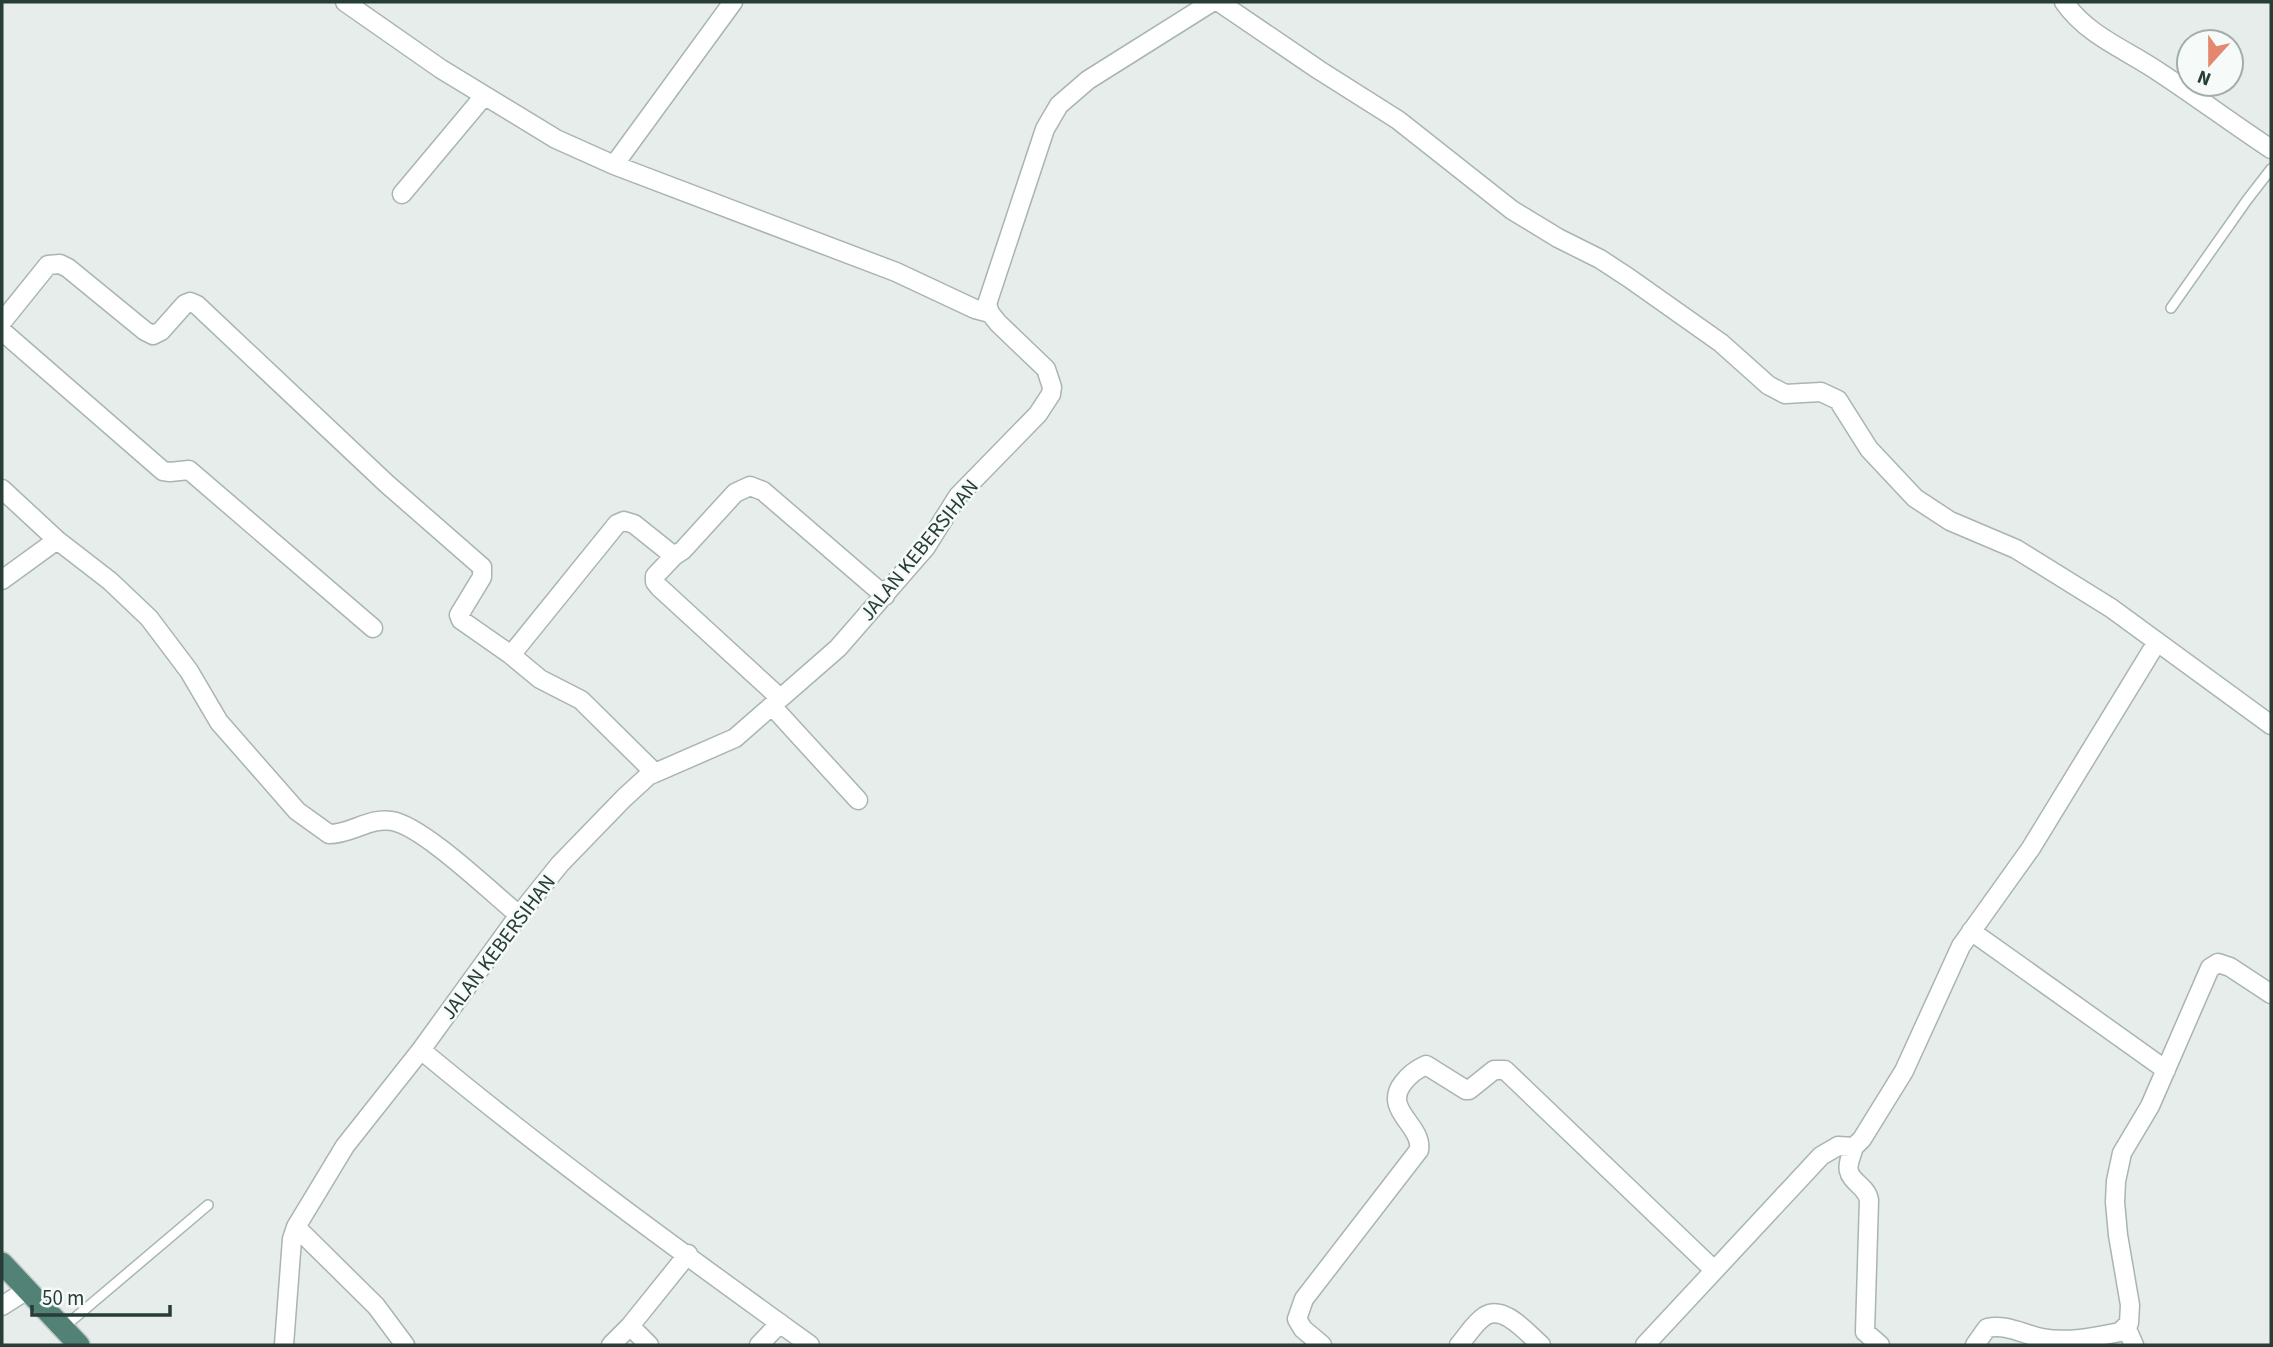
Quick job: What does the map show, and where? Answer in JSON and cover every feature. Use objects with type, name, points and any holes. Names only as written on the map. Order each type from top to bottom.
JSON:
[{"type":"highway","points":[[2,1263],[79,1345]]},
{"type":"street","points":[[345,2],[441,69],[556,139],[614,165],[896,272],[975,309],[990,313]]},
{"type":"street","points":[[614,165],[733,2]]},
{"type":"street","points":[[990,313],[987,304],[990,290],[1008,246],[1045,129],[1059,105],[1088,80],[1212,2]]},
{"type":"street","points":[[1219,2],[1398,120],[1512,210],[1600,258],[1629,278],[1721,343],[1768,384],[1785,394],[1821,392],[1838,400],[1869,449],[1915,498],[1950,521],[2016,549],[2111,608],[2271,725]]},
{"type":"street","points":[[2064,2],[2071,13],[2091,32],[2158,71],[2271,149]]},
{"type":"street","points":[[402,194],[484,96]]},
{"type":"street","points":[[2,322],[48,265],[55,263],[68,268],[153,335],[161,331],[185,304],[190,302],[197,305],[387,484],[482,568],[482,577],[459,615],[461,620],[540,679],[581,700],[655,773]]},
{"type":"street","name":"JALAN KEBERSIHAN","points":[[284,1345],[292,1239],[296,1227],[345,1146],[560,864],[614,807],[655,773],[735,738],[838,648],[926,547],[958,496],[1038,414],[1051,394],[1052,387],[1046,369],[990,313]]},
{"type":"street","points":[[2,331],[163,471],[189,470],[373,628]]},
{"type":"street","points":[[858,800],[776,702],[654,580],[734,493],[750,486],[763,491],[885,596]]},
{"type":"street","points":[[2,489],[149,618],[189,671],[219,722],[297,811],[329,834],[349,832],[376,821],[392,821],[419,832],[519,915]]},
{"type":"street","points":[[511,655],[617,524],[624,521],[634,524],[674,556]]},
{"type":"street","points":[[2,580],[57,540]]},
{"type":"street","points":[[1880,1345],[1865,1332],[1868,1194],[1849,1174],[1848,1167],[1854,1147],[1881,1110],[1904,1071],[1952,963],[1971,931],[2031,848],[2157,642]]},
{"type":"street","points":[[1971,931],[2166,1070]]},
{"type":"street","points":[[1975,1345],[1987,1328],[2000,1326],[2043,1338],[2078,1340],[2120,1332],[2126,1327],[2129,1323],[2130,1305],[2115,1202],[2122,1153],[2150,1107],[2210,968],[2218,963],[2230,967],[2271,994]]},
{"type":"street","points":[[421,1049],[610,1201],[688,1254],[810,1345]]},
{"type":"street","points":[[1322,1345],[1303,1329],[1297,1318],[1299,1310],[1320,1277],[1419,1150],[1418,1140],[1399,1110],[1397,1101],[1400,1087],[1418,1069],[1426,1065],[1466,1090],[1494,1070],[1505,1070],[1713,1269]]},
{"type":"street","points":[[1645,1345],[1821,1156],[1838,1146],[1854,1147]]},
{"type":"street","points":[[296,1227],[376,1306],[405,1345]]},
{"type":"street","points":[[611,1345],[630,1326],[688,1254]]},
{"type":"street","points":[[2,1306],[27,1290]]},
{"type":"street","points":[[1458,1345],[1485,1316],[1493,1314],[1509,1318],[1541,1345]]},
{"type":"street","points":[[759,1345],[780,1323]]},
{"type":"street","points":[[630,1326],[649,1345]]},
{"type":"street","points":[[2126,1327],[2134,1345]]},
{"type":"lane","points":[[2171,308],[2271,169]]},
{"type":"lane","points":[[63,1328],[208,1205]]}]
